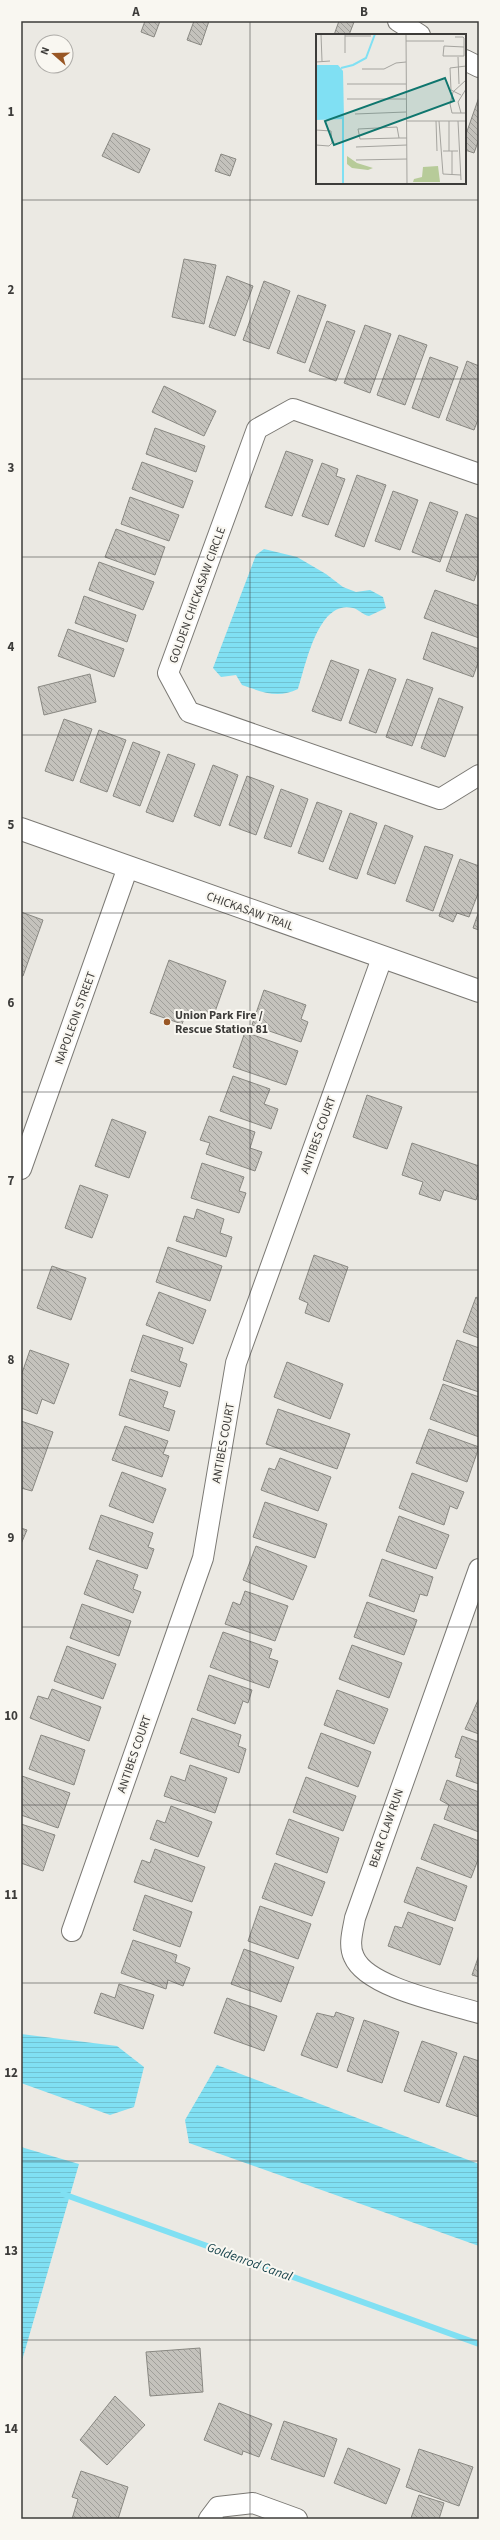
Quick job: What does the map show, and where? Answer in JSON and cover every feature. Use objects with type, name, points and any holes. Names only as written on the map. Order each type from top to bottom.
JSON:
[{"type":"street","points":[[398,21],[418,34]]},
{"type":"street","points":[[466,60],[479,67]]},
{"type":"street","name":"GOLDEN CHICKASAW CIRCLE","points":[[479,474],[293,409],[258,429],[168,673],[189,712],[440,799],[479,775]]},
{"type":"street","name":"CHICKASAW TRAIL","points":[[21,829],[382,958],[479,991]]},
{"type":"street","name":"NAPOLEON STREET","points":[[21,1169],[128,867]]},
{"type":"street","name":"ANTIBES COURT","points":[[72,1931],[203,1558],[236,1363],[382,958]]},
{"type":"street","name":"BEAR CLAW RUN","points":[[479,1569],[355,1918],[352,1946],[353,1956],[358,1965],[376,1980],[479,2013]]},
{"type":"street","points":[[209,2519],[218,2507],[252,2503],[297,2519]]},
{"type":"water","points":[[264,549],[297,557],[326,574],[343,587],[356,592],[370,590],[383,597],[386,608],[369,616],[353,608],[341,608],[331,613],[322,623],[315,636],[298,689],[284,694],[256,690],[242,685],[236,675],[221,677],[213,668],[256,555]]},
{"type":"water","points":[[21,2034],[117,2046],[144,2067],[134,2107],[110,2115],[21,2083]]},
{"type":"water","points":[[217,2065],[479,2164],[479,2246],[189,2143],[185,2120]]},
{"type":"water","points":[[21,2147],[79,2164],[21,2364]]},
{"type":"building","points":[[145,21],[160,21],[154,37],[141,32]]},
{"type":"building","points":[[194,21],[209,21],[201,45],[187,40]]},
{"type":"building","points":[[339,21],[354,22],[349,34],[334,34]]},
{"type":"building","points":[[479,97],[479,139],[474,153],[466,150],[466,134]]},
{"type":"building","points":[[113,133],[150,149],[139,173],[102,156]]},
{"type":"building","points":[[221,154],[236,159],[230,176],[215,171]]},
{"type":"building","points":[[184,259],[216,265],[204,324],[172,317]]},
{"type":"building","points":[[227,276],[253,286],[235,336],[209,327]]},
{"type":"building","points":[[264,281],[290,291],[269,349],[243,340]]},
{"type":"building","points":[[298,295],[326,305],[305,363],[277,353]]},
{"type":"building","points":[[327,321],[355,331],[336,381],[309,371]]},
{"type":"building","points":[[365,325],[391,334],[370,393],[344,383]]},
{"type":"building","points":[[399,335],[427,345],[405,405],[377,395]]},
{"type":"building","points":[[430,357],[458,367],[439,418],[412,408]]},
{"type":"building","points":[[467,361],[479,366],[479,417],[474,430],[446,420]]},
{"type":"building","points":[[164,386],[216,411],[204,436],[152,412]]},
{"type":"building","points":[[155,428],[205,446],[196,472],[146,454]]},
{"type":"building","points":[[286,451],[313,460],[292,516],[265,507]]},
{"type":"building","points":[[142,462],[193,481],[183,508],[132,489]]},
{"type":"building","points":[[322,463],[338,469],[336,476],[345,479],[328,525],[302,516]]},
{"type":"building","points":[[357,475],[386,485],[364,547],[335,536]]},
{"type":"building","points":[[393,491],[418,500],[400,550],[375,541]]},
{"type":"building","points":[[130,497],[179,515],[169,541],[121,524]]},
{"type":"building","points":[[430,502],[458,512],[440,562],[412,552]]},
{"type":"building","points":[[466,514],[479,519],[479,566],[474,581],[446,571]]},
{"type":"building","points":[[116,529],[165,547],[155,575],[105,557]]},
{"type":"building","points":[[99,562],[154,582],[143,610],[89,590]]},
{"type":"building","points":[[435,590],[479,606],[479,638],[424,618]]},
{"type":"building","points":[[84,596],[136,615],[127,642],[75,623]]},
{"type":"building","points":[[68,629],[124,649],[114,677],[58,656]]},
{"type":"building","points":[[432,632],[479,649],[479,660],[473,677],[423,659]]},
{"type":"building","points":[[331,660],[359,670],[341,721],[312,711]]},
{"type":"building","points":[[369,669],[396,679],[376,733],[349,723]]},
{"type":"building","points":[[90,674],[96,702],[44,715],[38,687]]},
{"type":"building","points":[[407,679],[433,688],[412,746],[386,737]]},
{"type":"building","points":[[439,698],[463,707],[445,757],[421,748]]},
{"type":"building","points":[[64,719],[92,729],[73,781],[45,771]]},
{"type":"building","points":[[99,730],[126,740],[107,792],[80,782]]},
{"type":"building","points":[[133,742],[160,752],[140,806],[113,796]]},
{"type":"building","points":[[168,754],[195,764],[173,822],[146,812]]},
{"type":"building","points":[[213,765],[238,775],[220,826],[194,816]]},
{"type":"building","points":[[247,776],[274,786],[256,835],[229,825]]},
{"type":"building","points":[[281,789],[308,799],[291,847],[264,838]]},
{"type":"building","points":[[317,802],[342,811],[323,862],[298,853]]},
{"type":"building","points":[[350,813],[377,823],[357,879],[329,869]]},
{"type":"building","points":[[385,825],[413,836],[395,884],[367,874]]},
{"type":"building","points":[[425,846],[453,855],[433,911],[406,901]]},
{"type":"building","points":[[460,859],[479,866],[479,891],[469,917],[457,913],[453,922],[439,916]]},
{"type":"building","points":[[479,911],[479,930],[473,928]]},
{"type":"building","points":[[21,912],[43,920],[23,976],[21,976]]},
{"type":"building","points":[[169,960],[226,981],[212,1020],[187,1011],[182,1024],[150,1013]]},
{"type":"building","points":[[264,990],[306,1005],[301,1019],[308,1022],[301,1042],[252,1025]]},
{"type":"building","points":[[245,1032],[298,1051],[286,1085],[233,1067]]},
{"type":"building","points":[[233,1076],[270,1089],[264,1104],[278,1109],[271,1129],[220,1111]]},
{"type":"building","points":[[367,1095],[402,1107],[387,1149],[353,1137]]},
{"type":"building","points":[[209,1116],[255,1132],[250,1148],[262,1152],[255,1171],[206,1154],[210,1143],[200,1140]]},
{"type":"building","points":[[112,1119],[146,1132],[129,1178],[95,1166]]},
{"type":"building","points":[[412,1143],[479,1166],[479,1191],[476,1200],[444,1190],[440,1201],[419,1194],[423,1182],[402,1175]]},
{"type":"building","points":[[202,1163],[244,1177],[239,1191],[246,1193],[239,1213],[191,1198]]},
{"type":"building","points":[[80,1185],[108,1195],[92,1238],[65,1228]]},
{"type":"building","points":[[197,1209],[224,1219],[220,1233],[232,1237],[226,1257],[176,1241],[184,1216],[194,1219]]},
{"type":"building","points":[[168,1247],[222,1266],[210,1301],[156,1282]]},
{"type":"building","points":[[314,1255],[348,1267],[329,1322],[305,1313],[308,1303],[299,1299]]},
{"type":"building","points":[[52,1266],[86,1278],[71,1320],[37,1308]]},
{"type":"building","points":[[159,1292],[206,1310],[193,1344],[146,1325]]},
{"type":"building","points":[[476,1297],[479,1299],[479,1338],[463,1332]]},
{"type":"building","points":[[143,1335],[183,1348],[179,1361],[187,1364],[180,1387],[131,1371]]},
{"type":"building","points":[[457,1340],[479,1348],[479,1392],[443,1380]]},
{"type":"building","points":[[30,1350],[69,1364],[54,1404],[42,1399],[37,1414],[21,1408],[21,1376]]},
{"type":"building","points":[[287,1362],[343,1384],[330,1419],[274,1397]]},
{"type":"building","points":[[130,1379],[168,1392],[163,1407],[175,1411],[169,1431],[119,1415]]},
{"type":"building","points":[[443,1384],[479,1397],[479,1437],[430,1419]]},
{"type":"building","points":[[278,1409],[350,1434],[337,1469],[266,1444]]},
{"type":"building","points":[[21,1421],[53,1432],[32,1491],[21,1488]]},
{"type":"building","points":[[125,1426],[168,1441],[163,1454],[169,1456],[162,1477],[112,1460]]},
{"type":"building","points":[[429,1429],[479,1447],[467,1482],[416,1463]]},
{"type":"building","points":[[280,1458],[331,1477],[318,1511],[261,1490],[269,1468],[275,1470]]},
{"type":"building","points":[[122,1472],[166,1489],[153,1523],[109,1506]]},
{"type":"building","points":[[412,1473],[464,1492],[457,1509],[450,1506],[444,1525],[399,1508]]},
{"type":"building","points":[[265,1502],[327,1524],[315,1558],[253,1537]]},
{"type":"building","points":[[101,1515],[153,1533],[148,1547],[154,1549],[147,1569],[89,1549]]},
{"type":"building","points":[[399,1516],[449,1535],[436,1569],[386,1551]]},
{"type":"building","points":[[21,1528],[27,1530],[21,1544]]},
{"type":"building","points":[[256,1546],[307,1566],[293,1600],[243,1580]]},
{"type":"building","points":[[382,1559],[433,1577],[427,1596],[420,1594],[414,1612],[369,1596]]},
{"type":"building","points":[[97,1560],[138,1575],[133,1589],[141,1592],[133,1613],[84,1594]]},
{"type":"building","points":[[245,1591],[288,1606],[275,1641],[225,1624],[233,1602],[240,1605]]},
{"type":"building","points":[[367,1602],[417,1620],[404,1655],[354,1637]]},
{"type":"building","points":[[82,1604],[131,1621],[119,1656],[70,1638]]},
{"type":"building","points":[[223,1632],[272,1649],[269,1658],[278,1661],[269,1688],[210,1667]]},
{"type":"building","points":[[352,1645],[402,1663],[389,1698],[339,1679]]},
{"type":"building","points":[[67,1646],[116,1664],[103,1699],[54,1681]]},
{"type":"building","points":[[209,1675],[252,1690],[248,1703],[243,1701],[235,1724],[197,1710]]},
{"type":"building","points":[[52,1689],[101,1707],[89,1741],[30,1718],[38,1696],[48,1699]]},
{"type":"building","points":[[337,1690],[388,1709],[374,1744],[324,1725]]},
{"type":"building","points":[[479,1698],[479,1734],[465,1729]]},
{"type":"building","points":[[192,1718],[241,1735],[238,1746],[246,1749],[239,1773],[180,1753]]},
{"type":"building","points":[[321,1733],[371,1752],[358,1787],[308,1768]]},
{"type":"building","points":[[41,1735],[85,1750],[74,1785],[29,1769]]},
{"type":"building","points":[[462,1736],[479,1742],[479,1784],[456,1776],[461,1759],[455,1757]]},
{"type":"building","points":[[190,1765],[227,1778],[215,1813],[164,1796],[171,1776],[185,1781]]},
{"type":"building","points":[[22,1776],[70,1793],[58,1828],[21,1815]]},
{"type":"building","points":[[306,1777],[356,1796],[343,1831],[293,1812]]},
{"type":"building","points":[[447,1780],[479,1792],[479,1832],[444,1819],[449,1805],[440,1800]]},
{"type":"building","points":[[171,1806],[212,1822],[198,1857],[150,1839],[157,1820],[165,1823]]},
{"type":"building","points":[[289,1819],[339,1838],[327,1873],[276,1854]]},
{"type":"building","points":[[21,1824],[55,1835],[43,1871],[21,1863]]},
{"type":"building","points":[[434,1824],[479,1841],[479,1857],[471,1878],[421,1859]]},
{"type":"building","points":[[155,1849],[205,1867],[192,1902],[134,1882],[142,1860],[150,1863]]},
{"type":"building","points":[[275,1863],[325,1882],[312,1916],[262,1898]]},
{"type":"building","points":[[417,1867],[467,1886],[455,1921],[404,1902]]},
{"type":"building","points":[[145,1895],[192,1912],[180,1947],[133,1930]]},
{"type":"building","points":[[260,1906],[311,1924],[298,1959],[248,1941]]},
{"type":"building","points":[[408,1912],[453,1928],[440,1965],[388,1946],[395,1926],[402,1928]]},
{"type":"building","points":[[133,1940],[177,1955],[175,1962],[190,1968],[183,1986],[168,1980],[166,1989],[121,1973]]},
{"type":"building","points":[[244,1949],[294,1967],[281,2002],[231,1984]]},
{"type":"building","points":[[479,1955],[479,1977],[472,1975]]},
{"type":"building","points":[[119,1984],[154,1995],[143,2029],[94,2013],[101,1993],[115,1998]]},
{"type":"building","points":[[227,1998],[277,2016],[264,2051],[214,2033]]},
{"type":"building","points":[[336,2012],[354,2018],[337,2068],[301,2055],[317,2013],[334,2017]]},
{"type":"building","points":[[364,2020],[399,2032],[382,2083],[347,2071]]},
{"type":"building","points":[[422,2041],[457,2053],[439,2103],[404,2091]]},
{"type":"building","points":[[464,2056],[479,2061],[479,2117],[446,2106]]},
{"type":"building","points":[[200,2348],[203,2392],[150,2396],[146,2352]]},
{"type":"building","points":[[115,2396],[145,2425],[107,2465],[80,2440]]},
{"type":"building","points":[[219,2403],[272,2424],[259,2457],[243,2451],[242,2455],[204,2440]]},
{"type":"building","points":[[284,2421],[337,2439],[324,2477],[271,2459]]},
{"type":"building","points":[[348,2448],[400,2469],[386,2504],[334,2483]]},
{"type":"building","points":[[419,2449],[473,2467],[459,2506],[406,2487]]},
{"type":"building","points":[[81,2471],[128,2487],[118,2519],[72,2519],[78,2499],[72,2497]]},
{"type":"building","points":[[419,2495],[444,2503],[439,2519],[411,2518]]},
{"type":"waterway","name":"Goldenrod Canal","points":[[63,2194],[479,2344]]},
{"type":"place","name":"Union Park Fire / Rescue Station 81","points":[[167,1022]]}]
